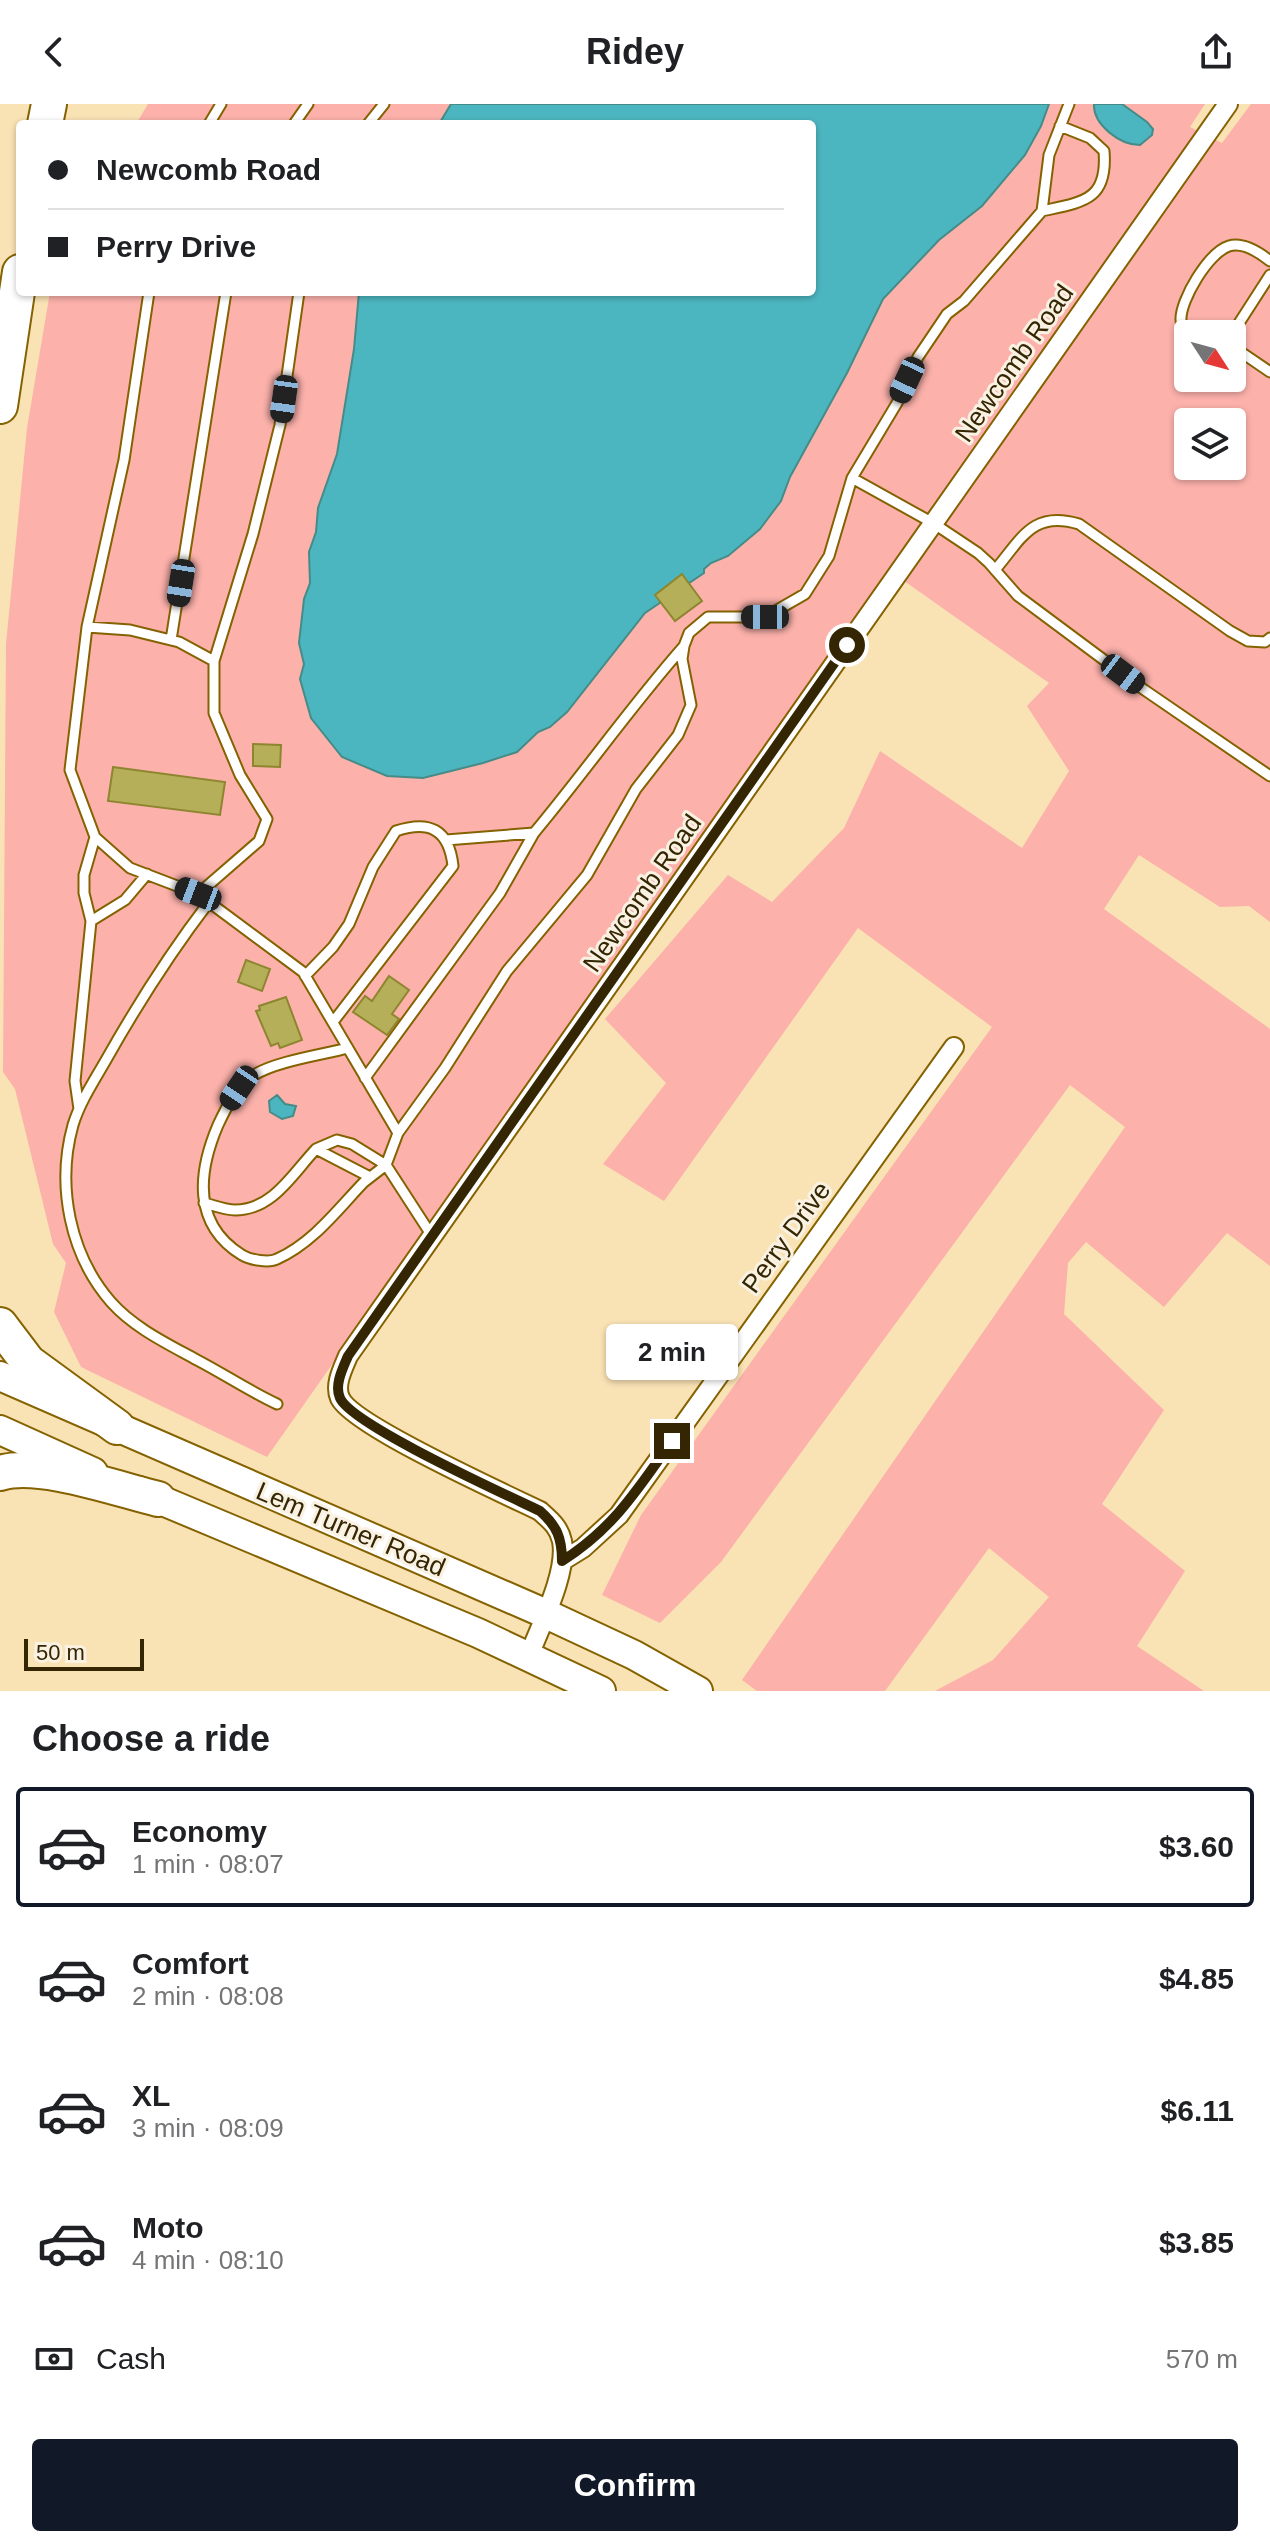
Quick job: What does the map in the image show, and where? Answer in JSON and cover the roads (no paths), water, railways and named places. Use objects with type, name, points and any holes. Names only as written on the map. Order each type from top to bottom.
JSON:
[{"type":"highway","points":[[0,340],[16,264]]},
{"type":"highway","points":[[0,406],[16,296]]},
{"type":"highway","points":[[0,1325],[28,1362],[117,1427]]},
{"type":"highway","points":[[0,1473],[10,1470],[53,1472],[158,1499]]},
{"type":"main road","name":"Lem Turner Road","points":[[0,1376],[544,1613],[634,1655],[698,1691]]},
{"type":"main road","name":"Lem Turner Road","points":[[0,1430],[529,1656],[601,1691]]},
{"type":"street","name":"Newcomb Road","points":[[562,1561],[562,1541],[554,1524],[540,1511],[420,1452],[350,1412],[338,1396],[339,1378],[348,1356],[1228,104]]},
{"type":"street","name":"Perry Drive","points":[[562,1561],[583,1548],[619,1515],[954,1047]]},
{"type":"street","points":[[529,1656],[562,1561]]},
{"type":"lane","points":[[371,120],[384,104]]},
{"type":"lane","points":[[348,1048],[255,1074],[239,1088],[227,1105],[207,1150],[202,1178],[204,1203],[210,1220],[228,1246],[247,1258],[274,1261],[302,1245],[386,1165],[398,1133],[445,1068],[507,971],[587,875],[636,789],[678,735],[691,705],[682,659],[689,633],[708,617],[765,617],[805,594],[829,556],[852,478],[897,403],[918,357],[947,314],[964,301],[1042,211],[1049,155],[1069,104]]},
{"type":"lane","points":[[1042,211],[1075,204],[1100,188],[1106,174],[1104,151],[1090,138],[1060,126]]},
{"type":"lane","points":[[1181,320],[1186,300],[1198,276],[1214,256],[1229,246],[1247,247],[1270,261]]},
{"type":"lane","points":[[1241,320],[1270,275]]},
{"type":"lane","points":[[148,296],[124,460],[87,627],[70,770],[95,837],[130,868],[198,894],[305,976],[398,1133]]},
{"type":"lane","points":[[171,640],[225,296]]},
{"type":"lane","points":[[198,894],[259,841],[267,819],[240,775],[214,713],[214,661],[253,534],[280,425],[298,296]]},
{"type":"lane","points":[[1246,356],[1270,372]]},
{"type":"lane","points":[[852,478],[933,523],[978,553],[1018,596],[1143,689],[1270,776]]},
{"type":"lane","points":[[995,570],[1030,530],[1048,520],[1065,520],[1079,524],[1230,631],[1248,641],[1265,642],[1270,638]]},
{"type":"lane","points":[[87,627],[130,630],[171,640],[214,661]]},
{"type":"lane","points":[[365,1078],[500,893],[534,833],[684,646]]},
{"type":"lane","points":[[305,976],[333,947],[349,924],[373,867],[396,831],[424,825],[443,835],[451,849],[453,866],[333,1022]]},
{"type":"lane","points":[[446,840],[534,833]]},
{"type":"lane","points":[[79,1109],[75,1081],[77,1040],[91,921],[84,893],[84,875],[95,837]]},
{"type":"lane","points":[[91,921],[125,900],[147,874]]},
{"type":"lane","points":[[209,902],[173,948],[141,998],[79,1109],[72,1127],[69,1149],[67,1204],[75,1241],[112,1304],[143,1328],[277,1404]]},
{"type":"lane","points":[[204,1203],[235,1210],[254,1206],[274,1196],[316,1149],[337,1140],[352,1144],[386,1165],[432,1236]]},
{"type":"lane","points":[[316,1149],[370,1177]]},
{"type":"water","points":[[451,104],[1049,104],[1025,155],[982,206],[939,240],[883,299],[790,477],[781,501],[760,529],[728,556],[711,563],[704,573],[645,613],[567,712],[550,727],[538,732],[517,752],[423,778],[387,776],[342,757],[311,718],[300,679],[304,664],[299,643],[304,599],[310,583],[309,552],[316,532],[318,508],[337,454],[354,349],[359,296],[816,296],[816,120],[441,120]]},
{"type":"water","points":[[1094,104],[1122,104],[1147,122],[1153,129],[1152,135],[1140,145],[1116,138],[1098,119]]},
{"type":"water","points":[[277,1095],[285,1104],[296,1106],[293,1116],[282,1119],[270,1112],[269,1101]]}]
